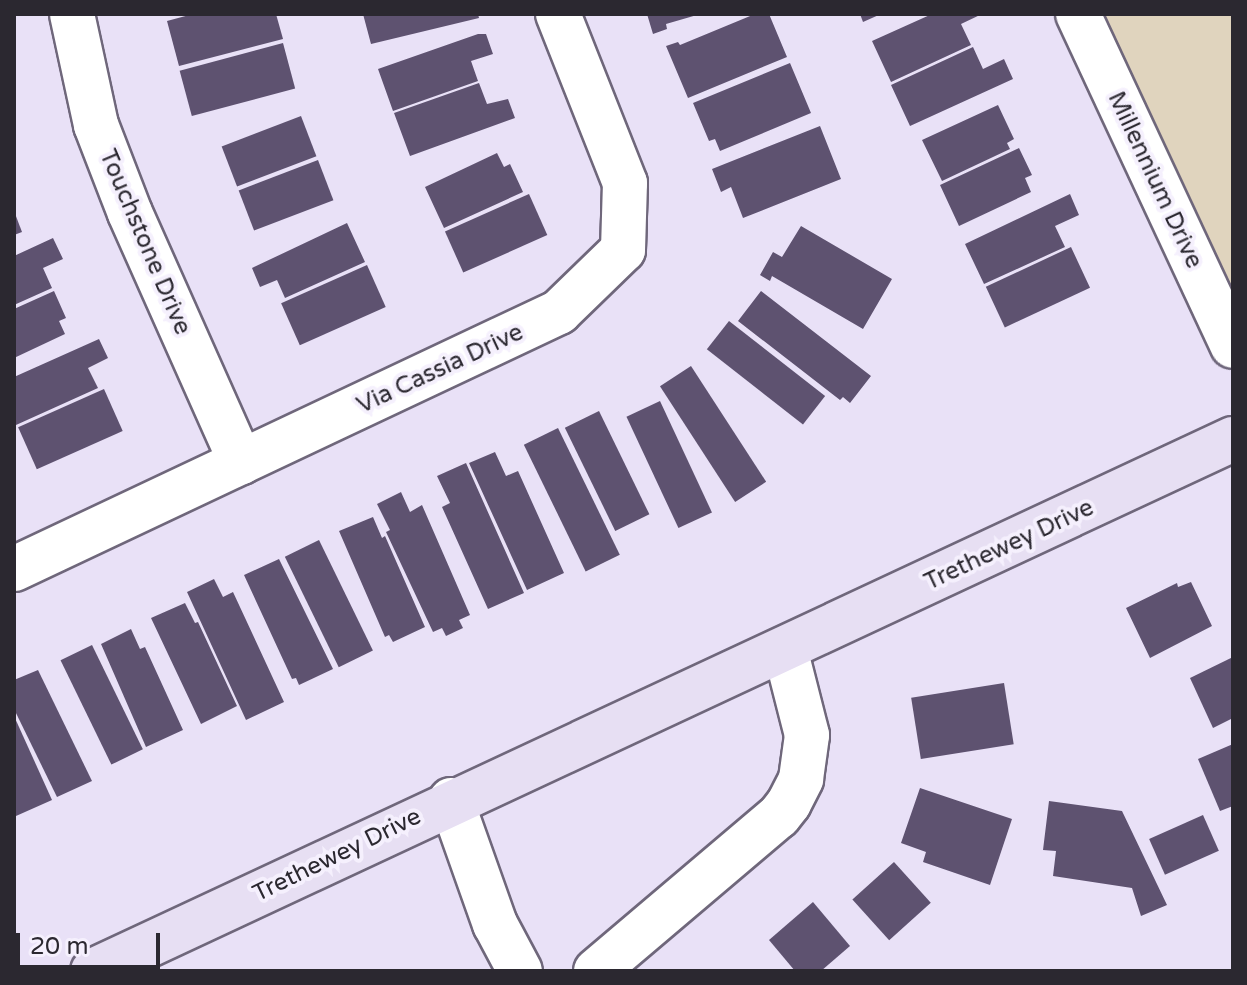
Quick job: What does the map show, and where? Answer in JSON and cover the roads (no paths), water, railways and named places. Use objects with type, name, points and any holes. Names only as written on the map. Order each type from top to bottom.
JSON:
[{"type":"main road","name":"Trethewey Drive","points":[[93,971],[451,800],[785,649],[1233,439]]},
{"type":"street","name":"Touchstone Drive","points":[[72,14],[96,125],[130,213],[241,462]]},
{"type":"street","name":"Via Cassia Drive","points":[[14,569],[559,312],[623,250],[625,183],[558,14]]},
{"type":"street","name":"Millennium Drive","points":[[1078,14],[1233,346]]},
{"type":"street","points":[[596,971],[779,816],[789,803],[801,779],[807,735],[785,649]]},
{"type":"street","name":"Trethewey Drive","points":[[451,800],[495,924],[520,971]]}]
